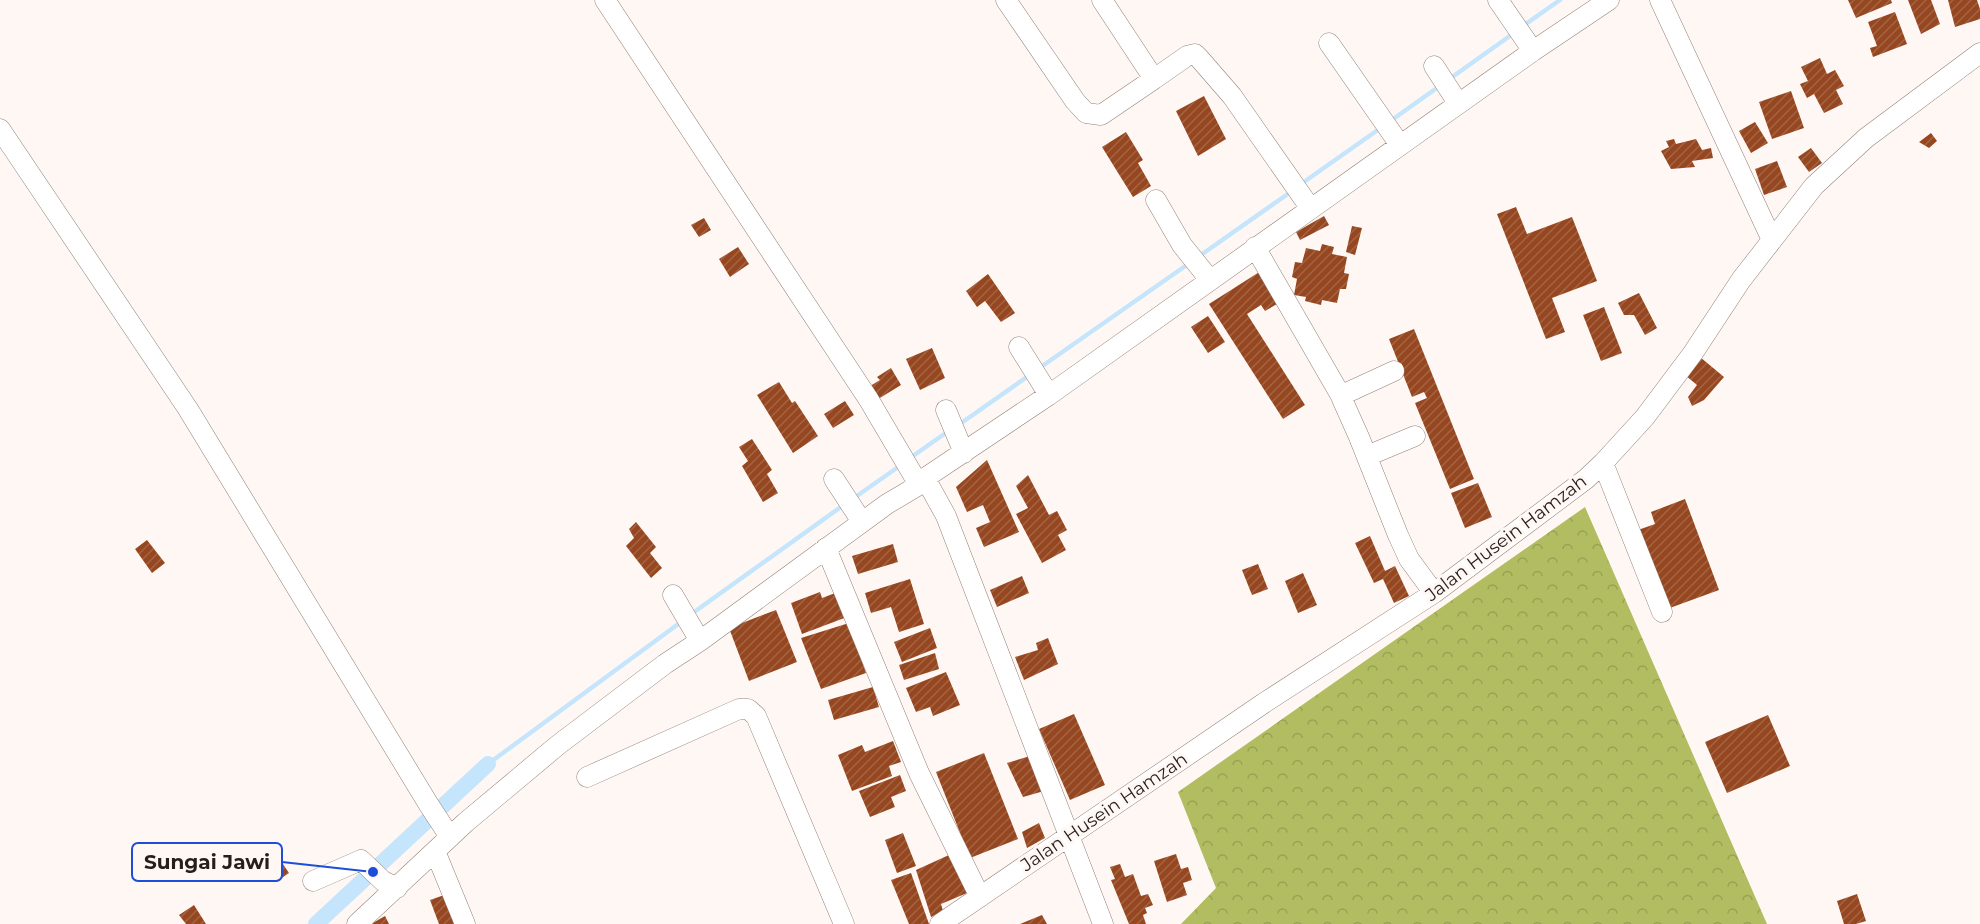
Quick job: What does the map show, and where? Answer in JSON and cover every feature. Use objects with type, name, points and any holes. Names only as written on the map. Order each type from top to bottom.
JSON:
[{"type":"street","points":[[605,0],[850,370],[919,480],[946,516],[1103,924]]},
{"type":"street","points":[[1006,0],[1075,101],[1086,113],[1101,114],[1187,56],[1195,54],[1232,96],[1307,204]]},
{"type":"street","points":[[1102,0],[1154,80]]},
{"type":"street","points":[[357,924],[390,885],[435,851],[448,834],[558,745],[698,637],[826,548],[859,518],[887,504],[1207,276],[1255,247],[1307,204],[1455,98],[1609,0]]},
{"type":"street","points":[[1660,0],[1772,240]]},
{"type":"street","points":[[1503,7],[1533,50]]},
{"type":"street","points":[[1329,43],[1398,141]]},
{"type":"street","name":"Jalan Husein Hamzah","points":[[940,924],[1264,703],[1434,593],[1586,479],[1645,417],[1693,353],[1741,280],[1814,186],[1866,138],[1980,53]]},
{"type":"street","points":[[1434,66],[1455,98]]},
{"type":"street","points":[[0,129],[188,409],[448,834]]},
{"type":"street","points":[[1156,200],[1182,245],[1207,276]]},
{"type":"street","points":[[1255,247],[1341,396],[1401,543],[1409,559],[1434,593]]},
{"type":"street","points":[[1022,351],[1047,392]]},
{"type":"street","points":[[1341,396],[1394,371]]},
{"type":"street","points":[[948,415],[963,450]]},
{"type":"street","points":[[1367,456],[1415,436]]},
{"type":"street","points":[[1603,463],[1662,612]]},
{"type":"street","points":[[837,483],[859,518]]},
{"type":"street","points":[[826,548],[919,773],[980,897]]},
{"type":"street","points":[[676,600],[698,637]]},
{"type":"street","points":[[587,777],[739,709],[748,709],[756,716],[844,924]]},
{"type":"street","points":[[435,851],[465,924]]},
{"type":"street","points":[[313,881],[361,860],[390,885]]},
{"type":"green space","points":[[1585,507],[1767,924],[1181,924],[1216,888],[1178,792]]},
{"type":"building","points":[[1848,0],[1891,0],[1892,3],[1856,18]]},
{"type":"building","points":[[1908,0],[1931,0],[1940,24],[1921,34]]},
{"type":"building","points":[[1948,0],[1977,0],[1980,19],[1955,27]]},
{"type":"building","points":[[1895,12],[1907,44],[1873,57],[1870,48],[1877,46],[1868,22]]},
{"type":"building","points":[[1820,58],[1827,74],[1835,70],[1844,86],[1836,90],[1843,104],[1824,113],[1814,94],[1807,98],[1800,84],[1808,81],[1801,67]]},
{"type":"building","points":[[1791,91],[1804,128],[1772,139],[1759,102]]},
{"type":"building","points":[[1204,96],[1226,139],[1198,156],[1176,111]]},
{"type":"building","points":[[1755,122],[1768,143],[1751,153],[1739,131]]},
{"type":"building","points":[[1126,132],[1143,160],[1138,163],[1151,186],[1133,197],[1102,147]]},
{"type":"building","points":[[1931,133],[1937,141],[1929,148],[1919,142]]},
{"type":"building","points":[[1674,139],[1676,144],[1696,139],[1702,150],[1711,148],[1713,158],[1692,161],[1695,167],[1671,169],[1661,151],[1669,147],[1666,141]]},
{"type":"building","points":[[1811,148],[1822,163],[1809,172],[1798,157]]},
{"type":"building","points":[[1777,161],[1787,187],[1764,195],[1755,169]]},
{"type":"building","points":[[1516,207],[1527,234],[1572,217],[1597,281],[1552,298],[1565,332],[1546,339],[1497,214]]},
{"type":"building","points":[[1324,216],[1329,225],[1300,240],[1296,232]]},
{"type":"building","points":[[704,218],[711,230],[699,237],[691,225]]},
{"type":"building","points":[[1352,226],[1362,228],[1355,255],[1346,252]]},
{"type":"building","points":[[1322,244],[1334,247],[1332,254],[1347,257],[1344,273],[1349,274],[1346,289],[1340,289],[1337,303],[1322,300],[1321,305],[1305,301],[1306,297],[1294,295],[1297,279],[1292,277],[1295,262],[1302,263],[1306,248],[1320,251]]},
{"type":"building","points":[[738,247],[749,264],[730,277],[719,259]]},
{"type":"building","points":[[1264,269],[1284,300],[1265,311],[1261,305],[1247,314],[1305,405],[1283,419],[1209,304]]},
{"type":"building","points":[[988,274],[1015,313],[1001,322],[985,301],[977,307],[966,291]]},
{"type":"building","points":[[1639,293],[1657,328],[1645,335],[1634,315],[1624,315],[1618,303]]},
{"type":"building","points":[[1604,307],[1622,353],[1601,361],[1583,315]]},
{"type":"building","points":[[1208,316],[1225,342],[1208,353],[1191,327]]},
{"type":"building","points":[[1414,329],[1474,479],[1450,489],[1415,403],[1427,398],[1424,392],[1412,397],[1389,339]]},
{"type":"building","points":[[932,348],[945,378],[920,390],[906,359]]},
{"type":"building","points":[[1700,357],[1724,377],[1704,400],[1692,406],[1688,397],[1697,385],[1685,375]]},
{"type":"building","points":[[891,368],[901,385],[875,401],[867,388],[880,380],[877,377]]},
{"type":"building","points":[[779,382],[792,403],[795,401],[818,436],[793,453],[757,395]]},
{"type":"building","points":[[845,401],[854,415],[833,428],[824,414]]},
{"type":"building","points":[[752,439],[772,470],[767,474],[778,493],[763,502],[742,466],[748,461],[739,447]]},
{"type":"building","points":[[987,460],[1019,532],[984,547],[976,528],[990,522],[983,505],[967,512],[956,487]]},
{"type":"building","points":[[1028,475],[1049,515],[1057,511],[1067,530],[1058,535],[1066,550],[1042,563],[1016,514],[1028,508],[1016,486]]},
{"type":"building","points":[[1478,483],[1492,517],[1465,528],[1451,493]]},
{"type":"building","points":[[1685,499],[1719,590],[1667,609],[1638,530],[1655,524],[1651,512]]},
{"type":"building","points":[[636,522],[656,547],[650,553],[662,568],[651,578],[626,546],[634,538],[629,529]]},
{"type":"building","points":[[1370,536],[1385,571],[1395,566],[1409,596],[1394,603],[1383,579],[1374,583],[1355,543]]},
{"type":"building","points":[[147,540],[165,563],[152,573],[135,549]]},
{"type":"building","points":[[893,544],[898,562],[858,574],[852,556]]},
{"type":"building","points":[[1258,564],[1268,589],[1252,595],[1242,570]]},
{"type":"building","points":[[1303,573],[1317,605],[1298,613],[1285,581]]},
{"type":"building","points":[[1022,576],[1029,593],[997,607],[990,590]]},
{"type":"building","points":[[910,579],[924,624],[899,632],[891,607],[871,613],[865,593]]},
{"type":"building","points":[[820,592],[822,598],[838,592],[847,617],[802,634],[791,603]]},
{"type":"building","points":[[776,610],[797,662],[749,681],[729,628]]},
{"type":"building","points":[[849,623],[866,673],[821,689],[801,638]]},
{"type":"building","points":[[930,628],[937,648],[902,662],[894,642]]},
{"type":"building","points":[[1048,638],[1058,664],[1024,680],[1015,657],[1038,650],[1036,643]]},
{"type":"building","points":[[935,653],[939,669],[904,680],[899,665]]},
{"type":"building","points":[[946,672],[960,705],[933,716],[930,707],[916,712],[906,688]]},
{"type":"building","points":[[873,687],[879,707],[834,720],[828,700]]},
{"type":"building","points":[[1074,714],[1105,785],[1070,800],[1039,729]]},
{"type":"building","points":[[1768,715],[1790,766],[1727,793],[1705,742]]},
{"type":"building","points":[[893,741],[901,762],[889,766],[892,776],[852,791],[838,755],[862,745],[865,752]]},
{"type":"building","points":[[984,753],[1018,839],[970,858],[936,772]]},
{"type":"building","points":[[1030,756],[1044,791],[1023,797],[1007,763]]},
{"type":"building","points":[[900,775],[906,791],[891,797],[895,807],[870,817],[859,791]]},
{"type":"building","points":[[1039,823],[1045,838],[1027,848],[1022,832]]},
{"type":"building","points":[[903,833],[916,866],[897,873],[885,840]]},
{"type":"building","points":[[270,845],[289,873],[276,882],[258,852]]},
{"type":"building","points":[[1176,854],[1181,869],[1188,867],[1192,880],[1183,883],[1187,895],[1167,902],[1154,861]]},
{"type":"building","points":[[949,855],[967,893],[941,904],[943,911],[931,917],[916,870]]},
{"type":"building","points":[[1120,864],[1125,877],[1133,874],[1141,896],[1148,894],[1153,905],[1145,908],[1147,913],[1143,915],[1146,924],[1129,924],[1111,880],[1115,879],[1110,867]]},
{"type":"building","points":[[911,873],[929,924],[909,924],[891,880]]},
{"type":"building","points":[[450,893],[462,924],[439,924],[430,900]]},
{"type":"building","points":[[1857,894],[1866,921],[1844,924],[1837,901]]},
{"type":"building","points":[[194,905],[206,924],[186,924],[179,915]]},
{"type":"building","points":[[1042,915],[1047,924],[1020,924]]},
{"type":"building","points":[[385,916],[389,924],[371,924]]},
{"type":"waterway","points":[[1523,26],[1560,0]]},
{"type":"waterway","points":[[1448,80],[1514,33]]},
{"type":"waterway","points":[[1389,122],[1441,85]]},
{"type":"waterway","points":[[1301,184],[1382,127]]},
{"type":"waterway","points":[[1198,257],[1292,191]]},
{"type":"waterway","points":[[1038,369],[1191,262]]},
{"type":"waterway","points":[[957,426],[1031,374]]},
{"type":"waterway","points":[[910,458],[950,430]]},
{"type":"waterway","points":[[854,498],[901,465]]},
{"type":"waterway","points":[[690,615],[845,504]]},
{"type":"waterway","points":[[488,764],[681,622]]},
{"type":"waterway","points":[[316,924],[488,764]]},
{"type":"place","name":"Sungai Jawi","points":[[373,872]]}]
